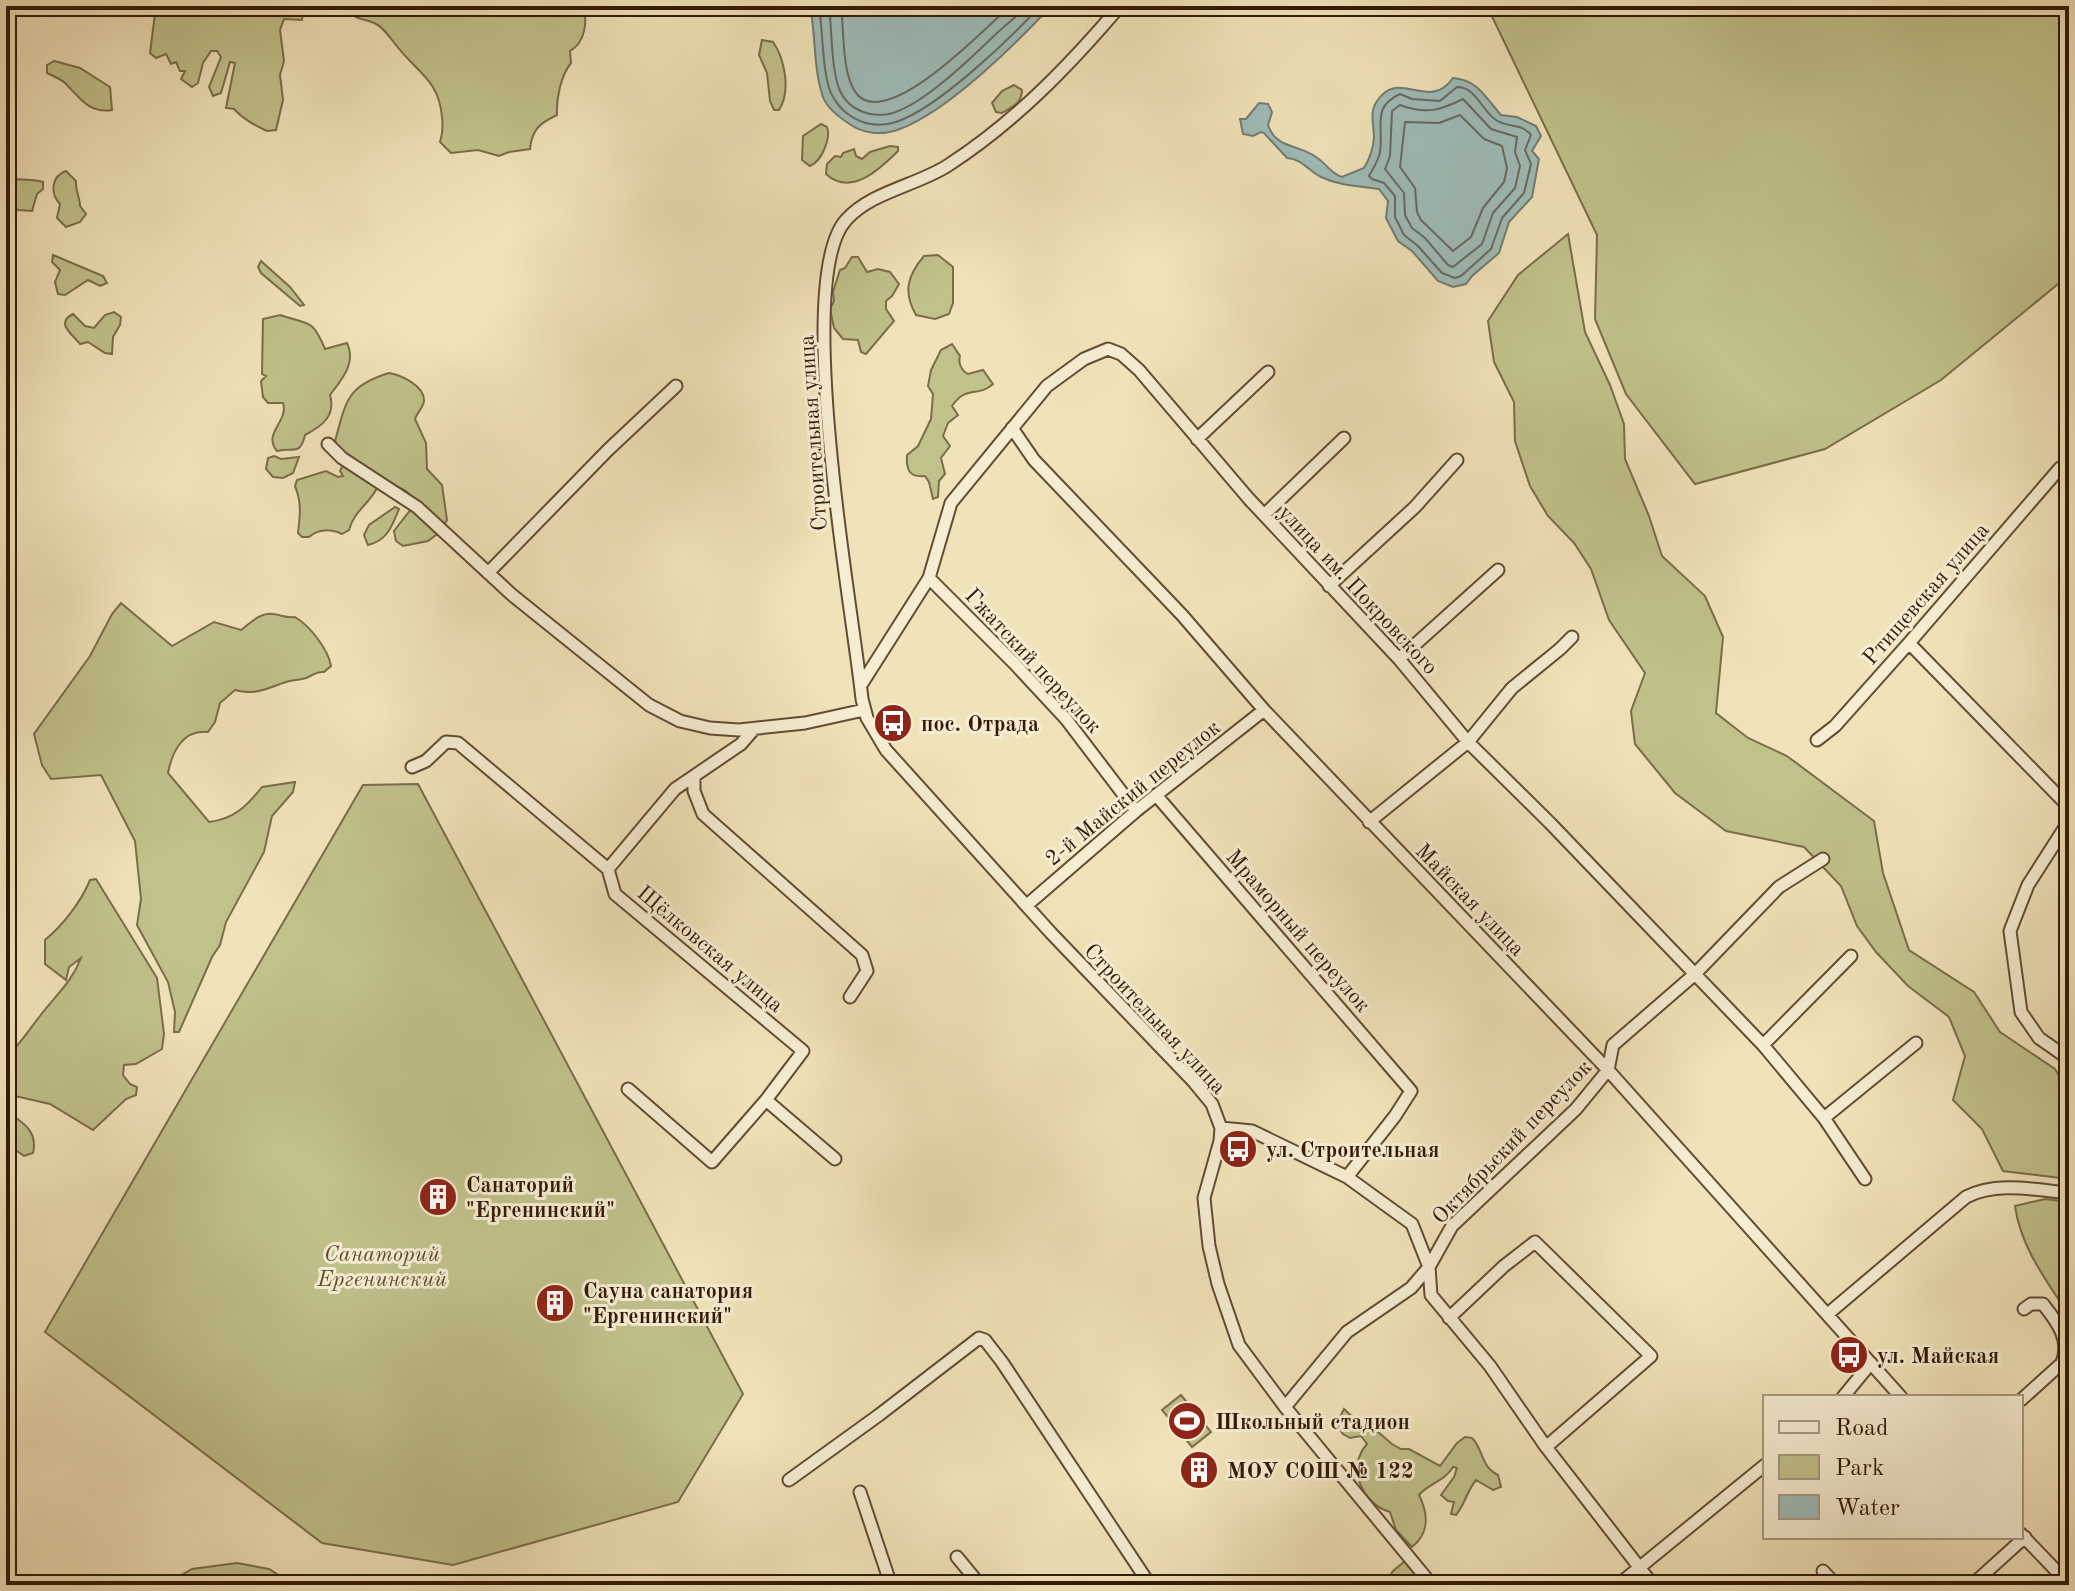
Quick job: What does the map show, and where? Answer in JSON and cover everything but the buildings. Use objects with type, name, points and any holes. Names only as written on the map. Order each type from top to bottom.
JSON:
[{"type":"street","name":"Строительная улица","points":[[1120,6],[1050,83],[999,128],[947,165],[867,204],[847,219],[836,233],[827,269],[822,348],[842,566],[864,710],[886,750],[1051,933],[1193,1081],[1212,1104],[1221,1128],[1252,1131],[1347,1177],[1412,1224],[1429,1267],[1431,1295],[1490,1366],[1546,1447],[1653,1585]]},
{"type":"street","name":"улица им. Покровского","points":[[860,685],[929,578],[951,503],[1047,386],[1084,359],[1108,349],[1121,354],[1139,370],[1264,515],[1399,659],[1468,742],[1696,972],[1763,1045],[1824,1118],[1865,1179]]},
{"type":"street","points":[[1197,439],[1268,372]]},
{"type":"street","points":[[488,573],[608,450],[676,386]]},
{"type":"street","name":"Майская улица","points":[[1012,428],[1034,460],[1182,615],[1264,710],[1369,822],[1608,1070],[1829,1313],[1899,1395]]},
{"type":"street","points":[[1264,515],[1344,438]]},
{"type":"street","points":[[328,444],[342,458],[417,507],[539,617],[649,705],[680,721],[710,728],[754,729],[805,723],[864,710]]},
{"type":"street","points":[[1329,586],[1415,507],[1457,460]]},
{"type":"street","name":"Ртищевская улица","points":[[1817,740],[1835,726],[2064,468]]},
{"type":"street","points":[[1399,659],[1498,570]]},
{"type":"street","name":"Гжатский переулок","points":[[929,578],[1066,719],[1136,811]]},
{"type":"street","points":[[1369,822],[1468,742],[1512,688],[1572,637]]},
{"type":"street","points":[[1909,643],[2069,807]]},
{"type":"street","name":"2-й Майский переулок","points":[[1027,905],[1136,811],[1264,710]]},
{"type":"street","points":[[608,869],[675,789],[741,744],[754,729]]},
{"type":"street","name":"Щёлковская улица","points":[[412,767],[426,761],[446,742],[458,743],[608,869],[615,894],[803,1051],[766,1100]]},
{"type":"street","points":[[694,776],[694,791],[703,814],[862,955],[867,971],[850,997]]},
{"type":"street","name":"Мраморный переулок","points":[[1156,795],[1411,1091],[1347,1177]]},
{"type":"street","points":[[2069,821],[2028,885],[2010,931],[2021,1012],[2039,1038],[2069,1059]]},
{"type":"street","name":"Октябрьский переулок","points":[[1285,1407],[1347,1332],[1411,1288],[1429,1267],[1452,1226],[1576,1109],[1608,1070],[1613,1045],[1696,972],[1779,887],[1823,859]]},
{"type":"street","points":[[1763,1045],[1851,956]]},
{"type":"street","points":[[1824,1118],[1916,1043]]},
{"type":"street","points":[[628,1089],[712,1162],[766,1100],[835,1159]]},
{"type":"street","points":[[1221,1128],[1204,1198],[1209,1246],[1218,1284],[1239,1345],[1285,1407],[1432,1585]]},
{"type":"street","points":[[1829,1313],[1966,1197],[1995,1187],[2069,1193]]},
{"type":"street","points":[[1449,1318],[1504,1266],[1535,1242],[1651,1356],[1546,1447]]},
{"type":"street","points":[[2023,1398],[2062,1363],[2065,1355],[2062,1332],[2043,1304],[2031,1304],[2024,1309]]},
{"type":"street","points":[[789,1480],[979,1338],[985,1340],[1002,1362],[1150,1585]]},
{"type":"street","points":[[1845,1395],[1871,1363]]},
{"type":"street","points":[[1618,1585],[1763,1467]]},
{"type":"street","points":[[860,1492],[891,1585]]},
{"type":"street","points":[[2023,1535],[2069,1584]]},
{"type":"street","points":[[1972,1585],[2019,1539]]},
{"type":"street","points":[[957,1557],[980,1585]]},
{"type":"street","points":[[1823,1571],[1836,1585]]},
{"type":"green space","points":[[156,6],[303,6],[302,20],[284,19],[280,30],[284,61],[280,75],[283,100],[276,130],[267,131],[249,122],[234,109],[226,108],[235,63],[230,62],[221,93],[213,96],[209,87],[221,57],[217,51],[211,51],[203,63],[198,83],[192,87],[181,79],[185,71],[180,71],[176,62],[171,64],[166,54],[156,58],[150,53]]},
{"type":"green space","points":[[358,6],[583,6],[585,25],[579,43],[570,51],[571,63],[560,88],[557,115],[538,128],[530,149],[499,156],[478,150],[451,153],[440,142],[440,104],[431,85],[381,27],[356,17]]},
{"type":"green space","points":[[1487,6],[2069,6],[2069,275],[1941,380],[1825,449],[1695,484],[1626,394],[1595,319],[1597,235]]},
{"type":"green space","points":[[762,40],[773,42],[783,66],[786,85],[779,110],[774,110],[770,101],[767,73],[759,55]]},
{"type":"green space","points":[[54,61],[80,68],[110,87],[112,110],[91,107],[63,82],[47,73],[47,65]]},
{"type":"green space","points":[[1014,85],[1022,90],[1018,101],[1002,113],[996,112],[992,103],[1002,91]]},
{"type":"green space","points":[[821,124],[827,127],[827,143],[822,154],[810,166],[802,160],[803,136]]},
{"type":"green space","points":[[898,147],[898,151],[865,178],[845,183],[826,174],[827,164],[835,156],[841,157],[854,149],[856,156],[862,159],[870,152]]},
{"type":"green space","points":[[66,171],[76,181],[80,206],[86,214],[80,222],[66,227],[57,218],[60,204],[54,190],[57,177]]},
{"type":"green space","points":[[6,178],[43,182],[43,189],[37,194],[32,211],[18,210],[6,204]]},
{"type":"green space","points":[[1568,234],[1585,332],[1624,424],[1625,459],[1662,556],[1705,596],[1723,637],[1716,713],[1748,738],[1787,756],[1874,821],[1883,873],[1909,950],[1974,992],[2000,1032],[2055,1069],[2069,1093],[2069,1179],[2003,1171],[1982,1129],[1953,1100],[1965,1056],[1949,1017],[1908,986],[1876,952],[1857,926],[1841,886],[1804,847],[1726,831],[1675,793],[1635,744],[1631,711],[1645,673],[1609,620],[1591,569],[1574,543],[1548,516],[1530,486],[1515,441],[1514,402],[1494,362],[1488,321],[1518,275]]},
{"type":"green space","points":[[53,255],[103,276],[107,283],[100,286],[88,280],[65,295],[58,294],[55,282],[60,270],[52,262]]},
{"type":"green space","points":[[938,255],[953,267],[953,303],[949,314],[935,319],[916,315],[908,291],[914,270],[924,256]]},
{"type":"green space","points":[[852,257],[858,257],[867,272],[878,269],[890,272],[899,284],[886,301],[886,309],[894,321],[866,354],[861,352],[858,340],[843,339],[834,328],[830,309],[840,270]]},
{"type":"green space","points":[[261,261],[290,287],[304,305],[300,306],[261,273],[258,267]]},
{"type":"green space","points":[[114,312],[121,317],[113,337],[112,354],[88,342],[80,344],[65,325],[73,314],[85,326],[94,328],[105,315]]},
{"type":"green space","points":[[280,315],[313,327],[325,349],[347,343],[350,357],[346,371],[330,395],[331,409],[326,420],[305,435],[298,448],[277,451],[272,439],[284,410],[283,403],[268,403],[263,397],[261,381],[266,376],[262,374],[263,319]]},
{"type":"green space","points":[[952,344],[968,374],[983,370],[993,384],[963,395],[952,406],[958,415],[948,423],[943,436],[950,446],[941,458],[945,474],[939,481],[938,497],[933,499],[925,476],[915,476],[910,472],[907,455],[918,446],[931,419],[933,394],[928,386],[931,370],[941,350]]},
{"type":"green space","points":[[389,373],[411,382],[423,396],[424,403],[415,419],[426,443],[427,469],[442,485],[447,520],[440,532],[428,541],[403,546],[396,541],[394,531],[415,504],[412,498],[406,491],[357,464],[344,454],[335,441],[350,397],[364,384]]},
{"type":"green space","points":[[274,456],[281,459],[299,457],[293,473],[283,478],[273,477],[266,469],[268,458]]},
{"type":"green space","points":[[343,465],[377,488],[354,518],[349,530],[342,534],[324,530],[302,537],[298,533],[300,509],[295,486],[297,480],[326,471],[343,476],[340,471]]},
{"type":"green space","points":[[395,507],[399,509],[388,532],[368,545],[364,535],[369,525]]},
{"type":"green space","points":[[121,603],[172,646],[214,622],[241,630],[264,615],[295,617],[318,638],[331,666],[324,672],[261,690],[235,690],[220,703],[215,722],[208,732],[185,738],[172,757],[168,773],[209,822],[226,818],[239,810],[262,787],[295,782],[293,792],[272,816],[264,852],[226,922],[220,945],[179,1032],[174,1032],[175,1012],[168,982],[137,925],[141,899],[135,841],[101,775],[51,779],[42,765],[34,734],[90,656]]},
{"type":"green space","name":"Санаторий Ергенинский","points":[[418,784],[743,1394],[678,1502],[453,1565],[322,1543],[45,1332],[363,785]]},
{"type":"green space","points":[[96,879],[157,978],[164,1034],[162,1049],[136,1064],[124,1065],[123,1075],[137,1087],[136,1095],[126,1099],[93,1130],[50,1104],[6,1094],[6,1057],[77,967],[81,958],[69,967],[66,980],[45,964],[45,940],[71,913],[90,880]]},
{"type":"green space","points":[[6,1112],[28,1128],[33,1139],[33,1153],[24,1156],[6,1143]]},
{"type":"green space","points":[[2045,1199],[2069,1202],[2069,1315],[2036,1263],[2018,1221],[2015,1206]]},
{"type":"green space","name":"Школьный стадион","points":[[1181,1395],[1211,1432],[1192,1447],[1162,1410]]},
{"type":"green space","points":[[1344,1409],[1364,1428],[1370,1425],[1392,1444],[1409,1449],[1440,1466],[1457,1443],[1465,1437],[1472,1438],[1485,1463],[1498,1475],[1501,1487],[1493,1490],[1476,1480],[1456,1515],[1451,1514],[1454,1502],[1441,1495],[1454,1477],[1457,1468],[1453,1467],[1419,1495],[1426,1522],[1422,1536],[1412,1547],[1396,1530],[1390,1512],[1372,1501],[1360,1484],[1358,1463],[1367,1444],[1361,1436],[1350,1438],[1343,1434],[1336,1425]]},
{"type":"green space","points":[[1405,1561],[1416,1572],[1411,1581],[1384,1585],[1393,1571]]},
{"type":"green space","points":[[237,1563],[269,1569],[294,1585],[164,1585],[192,1569]]},
{"type":"water","points":[[810,6],[1051,6],[1000,57],[939,108],[900,129],[880,133],[854,127],[837,115],[825,101],[818,75]]},
{"type":"water","points":[[1453,78],[1475,86],[1501,115],[1517,117],[1536,126],[1541,136],[1532,151],[1539,159],[1532,197],[1509,222],[1499,253],[1466,284],[1453,287],[1438,281],[1412,251],[1398,241],[1386,218],[1388,201],[1379,189],[1328,180],[1287,158],[1264,133],[1253,136],[1243,134],[1240,119],[1246,119],[1259,103],[1268,104],[1272,112],[1268,125],[1276,138],[1309,153],[1342,177],[1364,168],[1368,161],[1374,138],[1373,110],[1386,92],[1405,88],[1434,92],[1444,88]]},
{"type":"place","name":"пос. Отрада","points":[[893,723]]},
{"type":"place","name":"ул. Строительная","points":[[1238,1149]]},
{"type":"place","name":"Санаторий \"Ергенинский\"","points":[[438,1197]]},
{"type":"place","name":"Сауна санатория \"Ергенинский\"","points":[[555,1303]]},
{"type":"place","name":"ул. Майская","points":[[1849,1355]]},
{"type":"place","name":"Школьный стадион","points":[[1187,1421]]},
{"type":"place","name":"МОУ СОШ № 122","points":[[1199,1470]]}]
